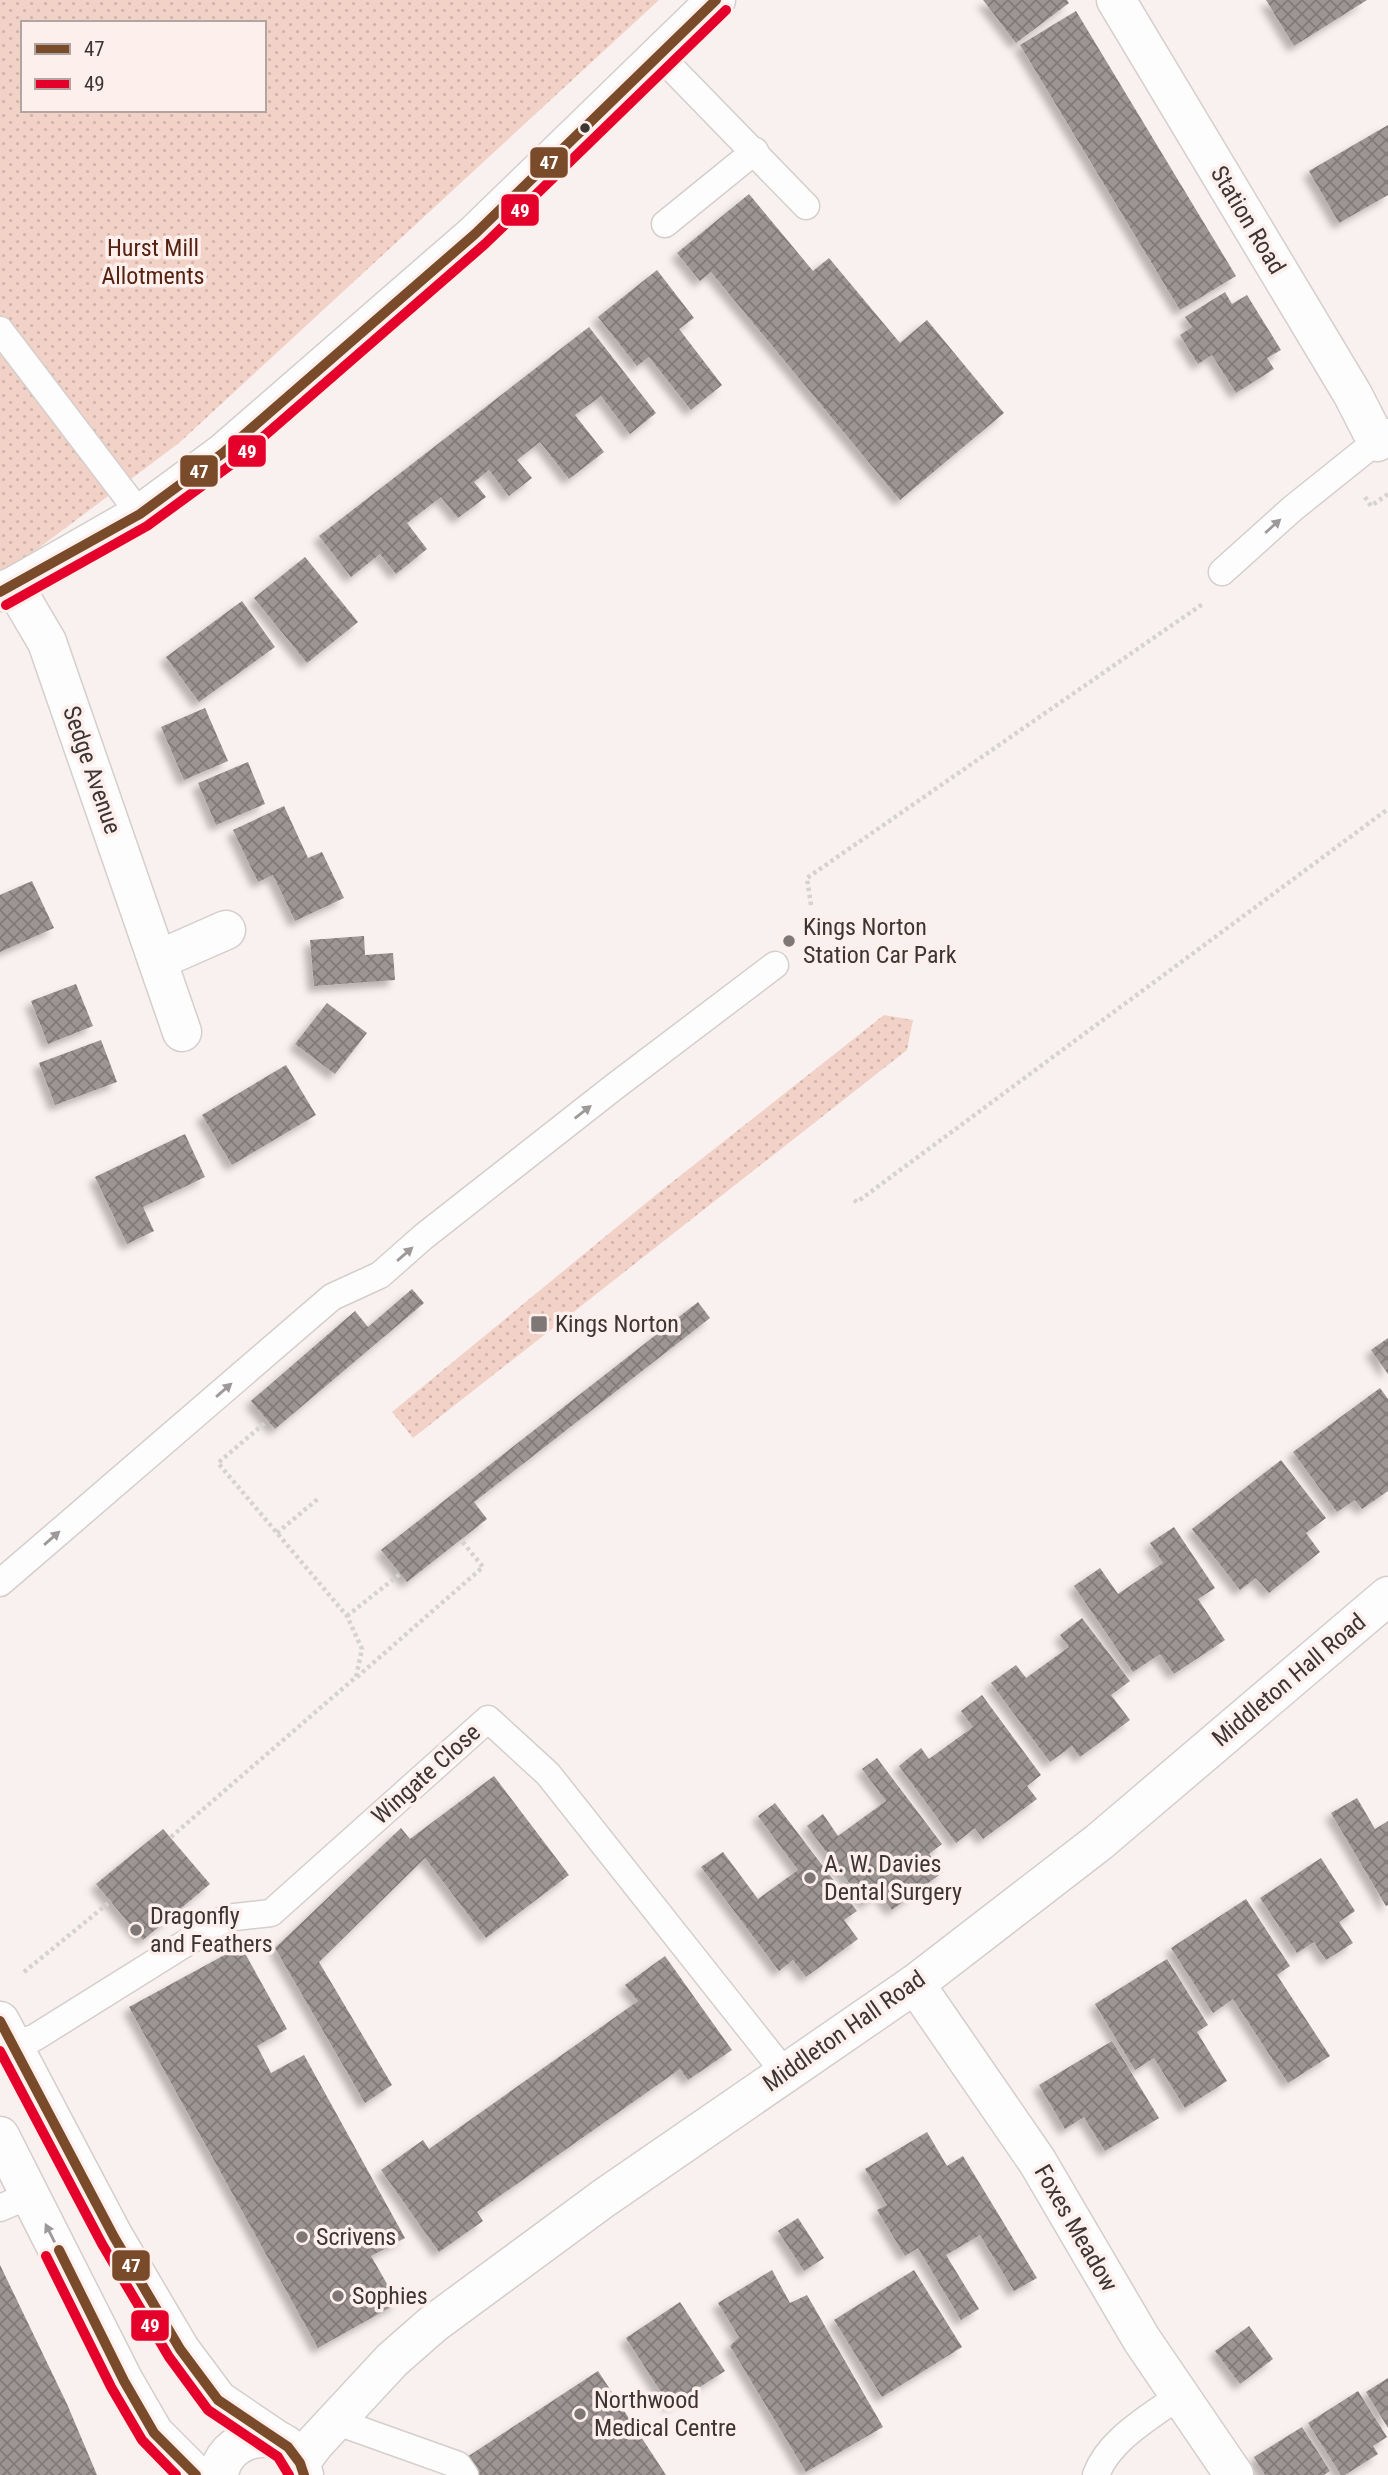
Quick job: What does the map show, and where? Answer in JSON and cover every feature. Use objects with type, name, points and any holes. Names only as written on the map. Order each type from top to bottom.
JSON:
[{"type":"main road","points":[[7,589],[140,514],[223,453],[475,234],[716,0]]},
{"type":"main road","name":"Station Road","points":[[1116,0],[1353,395],[1382,437]]},
{"type":"main road","name":"Sedge Avenue","points":[[7,589],[47,642],[182,1032]]},
{"type":"main road","points":[[158,960],[226,930]]},
{"type":"main road","name":"Middleton Hall Road","points":[[295,2460],[392,2360],[433,2324],[604,2198],[915,1984],[1099,1842],[1388,1596]]},
{"type":"main road","name":"Foxes Meadow","points":[[915,1984],[1037,2161],[1142,2340],[1234,2475]]},
{"type":"main road","points":[[6,2033],[114,2237],[180,2349],[218,2400],[295,2460]]},
{"type":"main road","points":[[0,2136],[15,2202],[154,2434],[196,2475]]},
{"type":"main road","points":[[219,2475],[220,2464],[226,2454],[245,2440],[269,2438],[295,2460]]},
{"type":"lane","points":[[659,55],[806,206]]},
{"type":"lane","points":[[665,224],[755,151]]},
{"type":"lane","points":[[0,330],[140,514]]},
{"type":"lane","points":[[1222,572],[1293,509],[1382,437]]},
{"type":"lane","points":[[0,1583],[332,1297],[380,1275],[614,1087],[775,965]]},
{"type":"lane","name":"Wingate Close","points":[[6,2033],[34,2038],[226,1918],[271,1913],[488,1719],[548,1774],[785,2073]]},
{"type":"lane","points":[[1096,2475],[1100,2465],[1121,2440],[1180,2395]]},
{"type":"lane","points":[[335,2421],[458,2465],[465,2475]]},
{"type":"path","points":[[1364,495],[1371,506],[1388,494]]},
{"type":"path","points":[[811,905],[807,878],[1206,602]]},
{"type":"path","points":[[854,1200],[857,1202],[1388,808]]},
{"type":"path","points":[[267,1421],[218,1463],[347,1616],[362,1649],[356,1677]]},
{"type":"path","points":[[278,1533],[319,1498]]},
{"type":"path","points":[[171,1837],[483,1567],[461,1540]]},
{"type":"path","points":[[347,1616],[400,1574]]},
{"type":"path","points":[[24,1972],[111,1901]]},
{"type":"green space","name":"Hurst Mill Allotments","points":[[0,0],[659,0],[179,443],[12,568],[0,572]]},
{"type":"green space","points":[[884,1015],[913,1020],[907,1050],[413,1438],[392,1412],[657,1194]]},
{"type":"building","points":[[983,0],[1067,0],[1069,3],[1016,43]]},
{"type":"building","points":[[1266,0],[1367,0],[1294,46]]},
{"type":"building","points":[[1076,11],[1236,276],[1180,310],[1020,45]]},
{"type":"building","points":[[1388,125],[1388,195],[1339,223],[1309,171]]},
{"type":"building","points":[[749,194],[813,271],[829,258],[900,343],[927,320],[1004,413],[900,500],[711,272],[700,281],[677,253]]},
{"type":"building","points":[[657,270],[694,318],[679,329],[722,385],[691,410],[649,357],[637,366],[598,317]]},
{"type":"building","points":[[1225,292],[1232,304],[1247,295],[1281,350],[1267,358],[1274,369],[1236,393],[1212,355],[1198,364],[1180,335],[1192,327],[1185,317]]},
{"type":"building","points":[[589,327],[656,413],[630,434],[601,396],[575,415],[604,452],[569,479],[540,442],[517,460],[532,478],[509,496],[489,470],[474,482],[486,497],[458,518],[441,497],[407,523],[427,549],[396,574],[380,554],[351,577],[319,536]]},
{"type":"building","points":[[305,557],[358,622],[307,663],[254,598]]},
{"type":"building","points":[[242,601],[275,647],[199,702],[166,657]]},
{"type":"building","points":[[205,708],[228,761],[184,780],[161,727]]},
{"type":"building","points":[[248,762],[265,804],[216,825],[198,783]]},
{"type":"building","points":[[284,806],[308,858],[322,852],[344,898],[295,921],[273,875],[258,882],[233,830]]},
{"type":"building","points":[[32,881],[54,928],[0,952],[0,895]]},
{"type":"building","points":[[364,936],[365,955],[393,953],[395,980],[314,986],[310,940]]},
{"type":"building","points":[[76,984],[93,1026],[48,1044],[31,1001]]},
{"type":"building","points":[[327,1003],[367,1033],[335,1074],[295,1044]]},
{"type":"building","points":[[101,1040],[117,1082],[55,1105],[39,1063]]},
{"type":"building","points":[[286,1065],[316,1115],[232,1165],[202,1115]]},
{"type":"building","points":[[185,1134],[205,1177],[143,1207],[154,1231],[127,1244],[95,1177]]},
{"type":"building","points":[[412,1289],[424,1303],[275,1429],[251,1401],[355,1311],[368,1327]]},
{"type":"building","points":[[698,1302],[710,1318],[474,1502],[487,1519],[407,1582],[381,1550]]},
{"type":"building","points":[[1388,1338],[1388,1374],[1371,1350]]},
{"type":"building","points":[[1380,1388],[1388,1399],[1388,1491],[1362,1509],[1355,1500],[1337,1512],[1293,1452]]},
{"type":"building","points":[[1281,1460],[1326,1518],[1306,1533],[1320,1552],[1269,1593],[1256,1578],[1240,1590],[1192,1529]]},
{"type":"building","points":[[1174,1527],[1215,1588],[1198,1599],[1225,1640],[1174,1674],[1160,1654],[1133,1672],[1074,1586],[1100,1568],[1118,1594],[1163,1563],[1150,1543]]},
{"type":"building","points":[[1082,1618],[1130,1681],[1111,1695],[1130,1720],[1080,1757],[1072,1746],[1050,1762],[991,1683],[1016,1665],[1026,1678],[1069,1647],[1060,1635]]},
{"type":"building","points":[[982,1695],[1041,1775],[1027,1786],[1037,1799],[983,1839],[975,1828],[956,1843],[899,1766],[921,1748],[929,1759],[973,1727],[961,1711]]},
{"type":"building","points":[[877,1758],[942,1844],[929,1854],[943,1872],[892,1910],[879,1893],[865,1904],[807,1826],[823,1814],[838,1836],[886,1801],[862,1769]]},
{"type":"building","points":[[494,1776],[569,1875],[486,1938],[425,1858],[319,1962],[392,2085],[365,2103],[275,1948],[401,1828],[410,1839]]},
{"type":"building","points":[[1357,1798],[1375,1829],[1388,1821],[1386,1906],[1331,1813]]},
{"type":"building","points":[[775,1803],[857,1911],[844,1920],[858,1939],[806,1977],[793,1960],[779,1971],[701,1867],[723,1852],[758,1899],[798,1870],[758,1816]]},
{"type":"building","points":[[163,1829],[210,1884],[143,1940],[96,1884]]},
{"type":"building","points":[[1321,1858],[1355,1911],[1339,1922],[1353,1943],[1326,1960],[1314,1942],[1297,1953],[1260,1898]]},
{"type":"building","points":[[1246,1899],[1290,1966],[1277,1975],[1330,2056],[1288,2083],[1233,1999],[1213,2013],[1171,1948]]},
{"type":"building","points":[[241,1946],[287,2029],[257,2046],[271,2073],[304,2055],[405,2238],[371,2256],[398,2303],[318,2348],[129,2007]]},
{"type":"building","points":[[665,1956],[732,2050],[688,2080],[680,2069],[477,2212],[483,2221],[439,2252],[381,2170],[423,2140],[429,2149],[638,2001],[625,1985]]},
{"type":"building","points":[[1167,1959],[1208,2025],[1197,2032],[1227,2081],[1185,2108],[1154,2058],[1135,2070],[1095,2004]]},
{"type":"building","points":[[1112,2041],[1159,2118],[1105,2151],[1084,2117],[1065,2129],[1039,2085]]},
{"type":"building","points":[[927,2132],[947,2166],[963,2156],[1037,2278],[1014,2291],[980,2235],[946,2255],[979,2309],[961,2320],[918,2248],[905,2256],[877,2210],[887,2205],[865,2169]]},
{"type":"building","points":[[798,2218],[824,2258],[804,2271],[778,2231]]},
{"type":"building","points":[[0,2265],[67,2404],[97,2475],[0,2475]]},
{"type":"building","points":[[772,2270],[790,2303],[807,2295],[883,2427],[806,2472],[730,2346],[739,2337],[718,2303]]},
{"type":"building","points":[[914,2270],[962,2347],[882,2397],[834,2320]]},
{"type":"building","points":[[680,2302],[725,2371],[670,2406],[626,2338]]},
{"type":"building","points":[[1249,2326],[1273,2359],[1240,2384],[1215,2351]]},
{"type":"building","name":"Northwood Medical Centre","points":[[598,2371],[666,2475],[479,2475],[467,2457]]},
{"type":"building","points":[[1388,2378],[1388,2428],[1366,2392]]},
{"type":"building","points":[[1358,2391],[1387,2437],[1373,2446],[1378,2454],[1341,2475],[1308,2423]]},
{"type":"building","points":[[1302,2427],[1330,2471],[1324,2475],[1265,2475],[1254,2457]]},
{"type":"transit line","name":"47","points":[[0,592],[140,514],[223,453],[475,234],[716,0]]},
{"type":"transit line","name":"49","points":[[6,605],[147,526],[232,464],[485,244],[726,10]]},
{"type":"transit line","name":"47","points":[[0,2021],[114,2237],[180,2349],[218,2400],[288,2447],[300,2463],[304,2475]]},
{"type":"transit line","name":"49","points":[[0,2051],[102,2244],[169,2357],[208,2410],[278,2457],[289,2475]]},
{"type":"transit line","name":"47","points":[[59,2250],[124,2381],[154,2433],[196,2475]]},
{"type":"transit line","name":"49","points":[[46,2256],[111,2387],[142,2440],[176,2475]]},
{"type":"place","name":"Kings Norton Station Car Park","points":[[789,941]]},
{"type":"place","name":"Kings Norton","points":[[539,1324]]},
{"type":"place","name":"A. W. Davies Dental Surgery","points":[[810,1878]]},
{"type":"place","name":"Dragonfly and Feathers","points":[[136,1930]]},
{"type":"place","name":"Scrivens","points":[[302,2237]]},
{"type":"place","name":"Sophies","points":[[338,2296]]},
{"type":"place","name":"Northwood Medical Centre","points":[[580,2414]]}]
